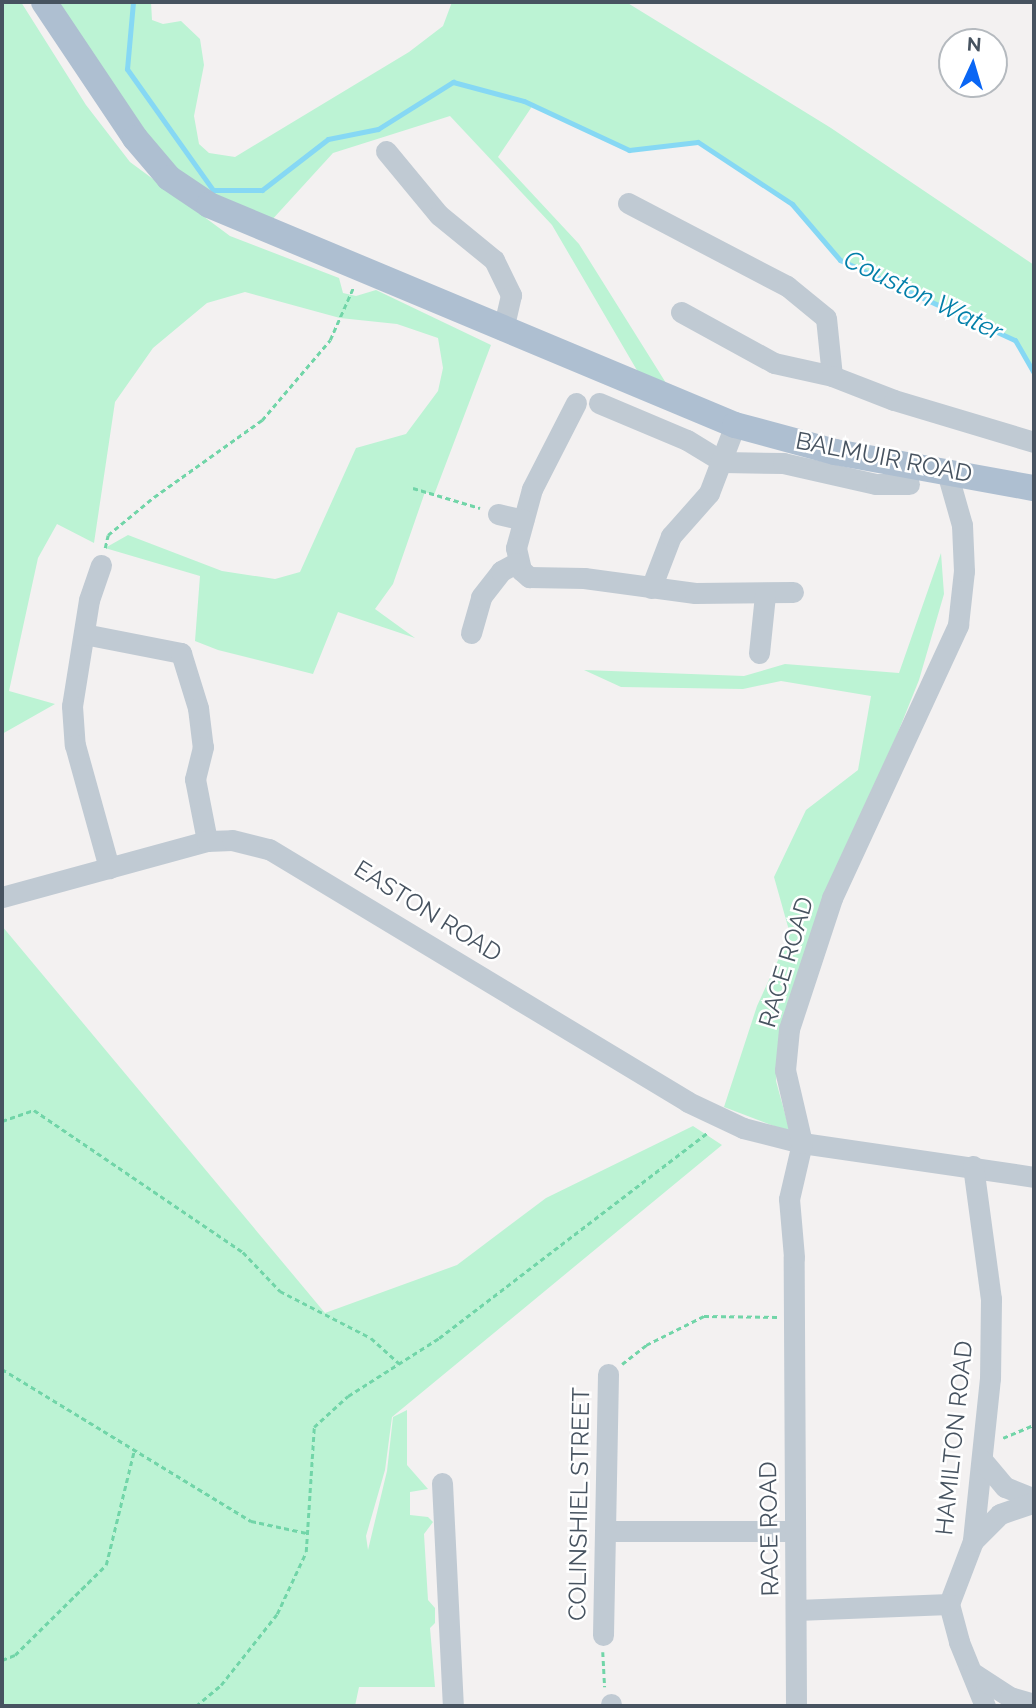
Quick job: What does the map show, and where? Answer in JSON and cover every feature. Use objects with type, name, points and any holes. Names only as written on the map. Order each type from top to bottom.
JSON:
[{"type":"main road","name":"BALMUIR ROAD","points":[[44,2],[135,138],[169,178],[209,205],[358,270],[735,425],[835,452],[946,469],[1034,488]]},
{"type":"street","points":[[388,164],[439,215],[494,260],[510,295],[503,330]]},
{"type":"street","points":[[628,203],[788,286],[826,318],[832,376]]},
{"type":"street","points":[[681,313],[774,363],[832,376],[894,401],[1034,442]]},
{"type":"street","points":[[516,563],[523,520],[532,489],[576,403]]},
{"type":"street","points":[[599,403],[687,440],[723,462],[783,463],[876,484],[909,484]]},
{"type":"street","points":[[651,588],[671,536],[709,494],[735,425]]},
{"type":"street","name":"RACE ROAD","points":[[796,1706],[794,1317],[789,1199],[802,1143],[785,1070],[789,1029],[832,898],[958,625],[964,571],[962,525],[946,469]]},
{"type":"street","points":[[498,514],[523,520]]},
{"type":"street","points":[[516,563],[529,576],[765,596],[793,592]]},
{"type":"street","points":[[471,633],[481,597],[501,571],[516,563]]},
{"type":"street","points":[[101,565],[84,634],[72,706],[75,745],[109,868]]},
{"type":"street","points":[[760,653],[765,596]]},
{"type":"street","points":[[84,634],[181,653],[198,708],[203,747],[195,779],[207,841]]},
{"type":"street","name":"EASTON ROAD","points":[[2,897],[207,841],[232,840],[270,849],[688,1102],[724,1119],[802,1143],[1034,1177]]},
{"type":"street","name":"HAMILTON ROAD","points":[[949,1604],[973,1541],[983,1454],[991,1299],[973,1166]]},
{"type":"street","name":"COLINSHIEL STREET","points":[[603,1635],[608,1374]]},
{"type":"street","points":[[983,1454],[1005,1487],[1034,1500]]},
{"type":"street","points":[[442,1483],[453,1706]]},
{"type":"street","points":[[973,1541],[1000,1514],[1034,1500]]},
{"type":"street","points":[[606,1531],[794,1531]]},
{"type":"street","points":[[797,1610],[949,1604],[985,1706]]},
{"type":"street","points":[[973,1673],[1010,1698],[1034,1704]]},
{"type":"path","points":[[101,565],[108,535],[262,420],[330,340],[349,306],[358,270]]},
{"type":"path","points":[[413,488],[498,514]]},
{"type":"path","points":[[2,1121],[34,1110],[243,1252],[281,1291],[370,1338],[399,1364]]},
{"type":"path","points":[[196,1706],[221,1685],[277,1614],[306,1552],[314,1427],[348,1396],[439,1338],[724,1119]]},
{"type":"path","points":[[608,1374],[646,1345],[704,1316],[794,1317]]},
{"type":"path","points":[[2,1369],[251,1521],[307,1533]]},
{"type":"path","points":[[983,1454],[1034,1425]]},
{"type":"path","points":[[2,1660],[15,1655],[106,1565],[135,1450]]},
{"type":"path","points":[[603,1635],[606,1703],[611,1705]]},
{"type":"green space","points":[[2,2],[21,2],[86,105],[130,162],[230,236],[339,278],[343,293],[356,296],[376,290],[491,345],[434,495],[425,492],[393,584],[375,609],[415,638],[338,612],[313,674],[218,650],[195,641],[200,576],[105,548],[128,535],[222,571],[275,579],[300,572],[356,448],[406,434],[438,391],[443,368],[438,338],[397,324],[340,318],[245,292],[207,303],[153,348],[115,402],[94,543],[57,524],[38,558],[9,691],[55,704],[2,734]]},
{"type":"green space","points":[[52,2],[151,2],[152,20],[163,24],[181,21],[200,39],[204,65],[194,116],[199,144],[209,153],[235,157],[409,52],[443,26],[452,2],[626,2],[831,128],[1034,265],[1034,373],[1015,340],[840,260],[792,204],[698,142],[629,150],[533,105],[498,157],[579,244],[666,383],[645,384],[552,225],[450,116],[333,153],[270,222],[230,207],[174,170]]},
{"type":"green space","points":[[941,553],[944,594],[919,680],[782,1021],[776,1081],[790,1132],[724,1107],[757,1006],[790,934],[774,877],[806,810],[858,770],[871,696],[781,681],[743,689],[621,687],[584,670],[744,676],[785,664],[899,673]]},
{"type":"green space","points":[[2,926],[325,1313],[457,1265],[546,1198],[693,1126],[722,1145],[392,1417],[385,1470],[366,1536],[368,1550],[387,1471],[393,1417],[407,1410],[407,1465],[428,1489],[410,1492],[410,1515],[428,1517],[433,1522],[424,1534],[428,1600],[435,1608],[435,1623],[430,1628],[435,1687],[359,1687],[355,1706],[2,1706]]},
{"type":"waterway","name":"Couston Water","points":[[133,2],[127,69],[213,190],[262,190],[328,139],[378,129],[453,82],[524,101],[629,150],[698,142],[792,204],[840,260],[1015,340],[1034,373]]}]
